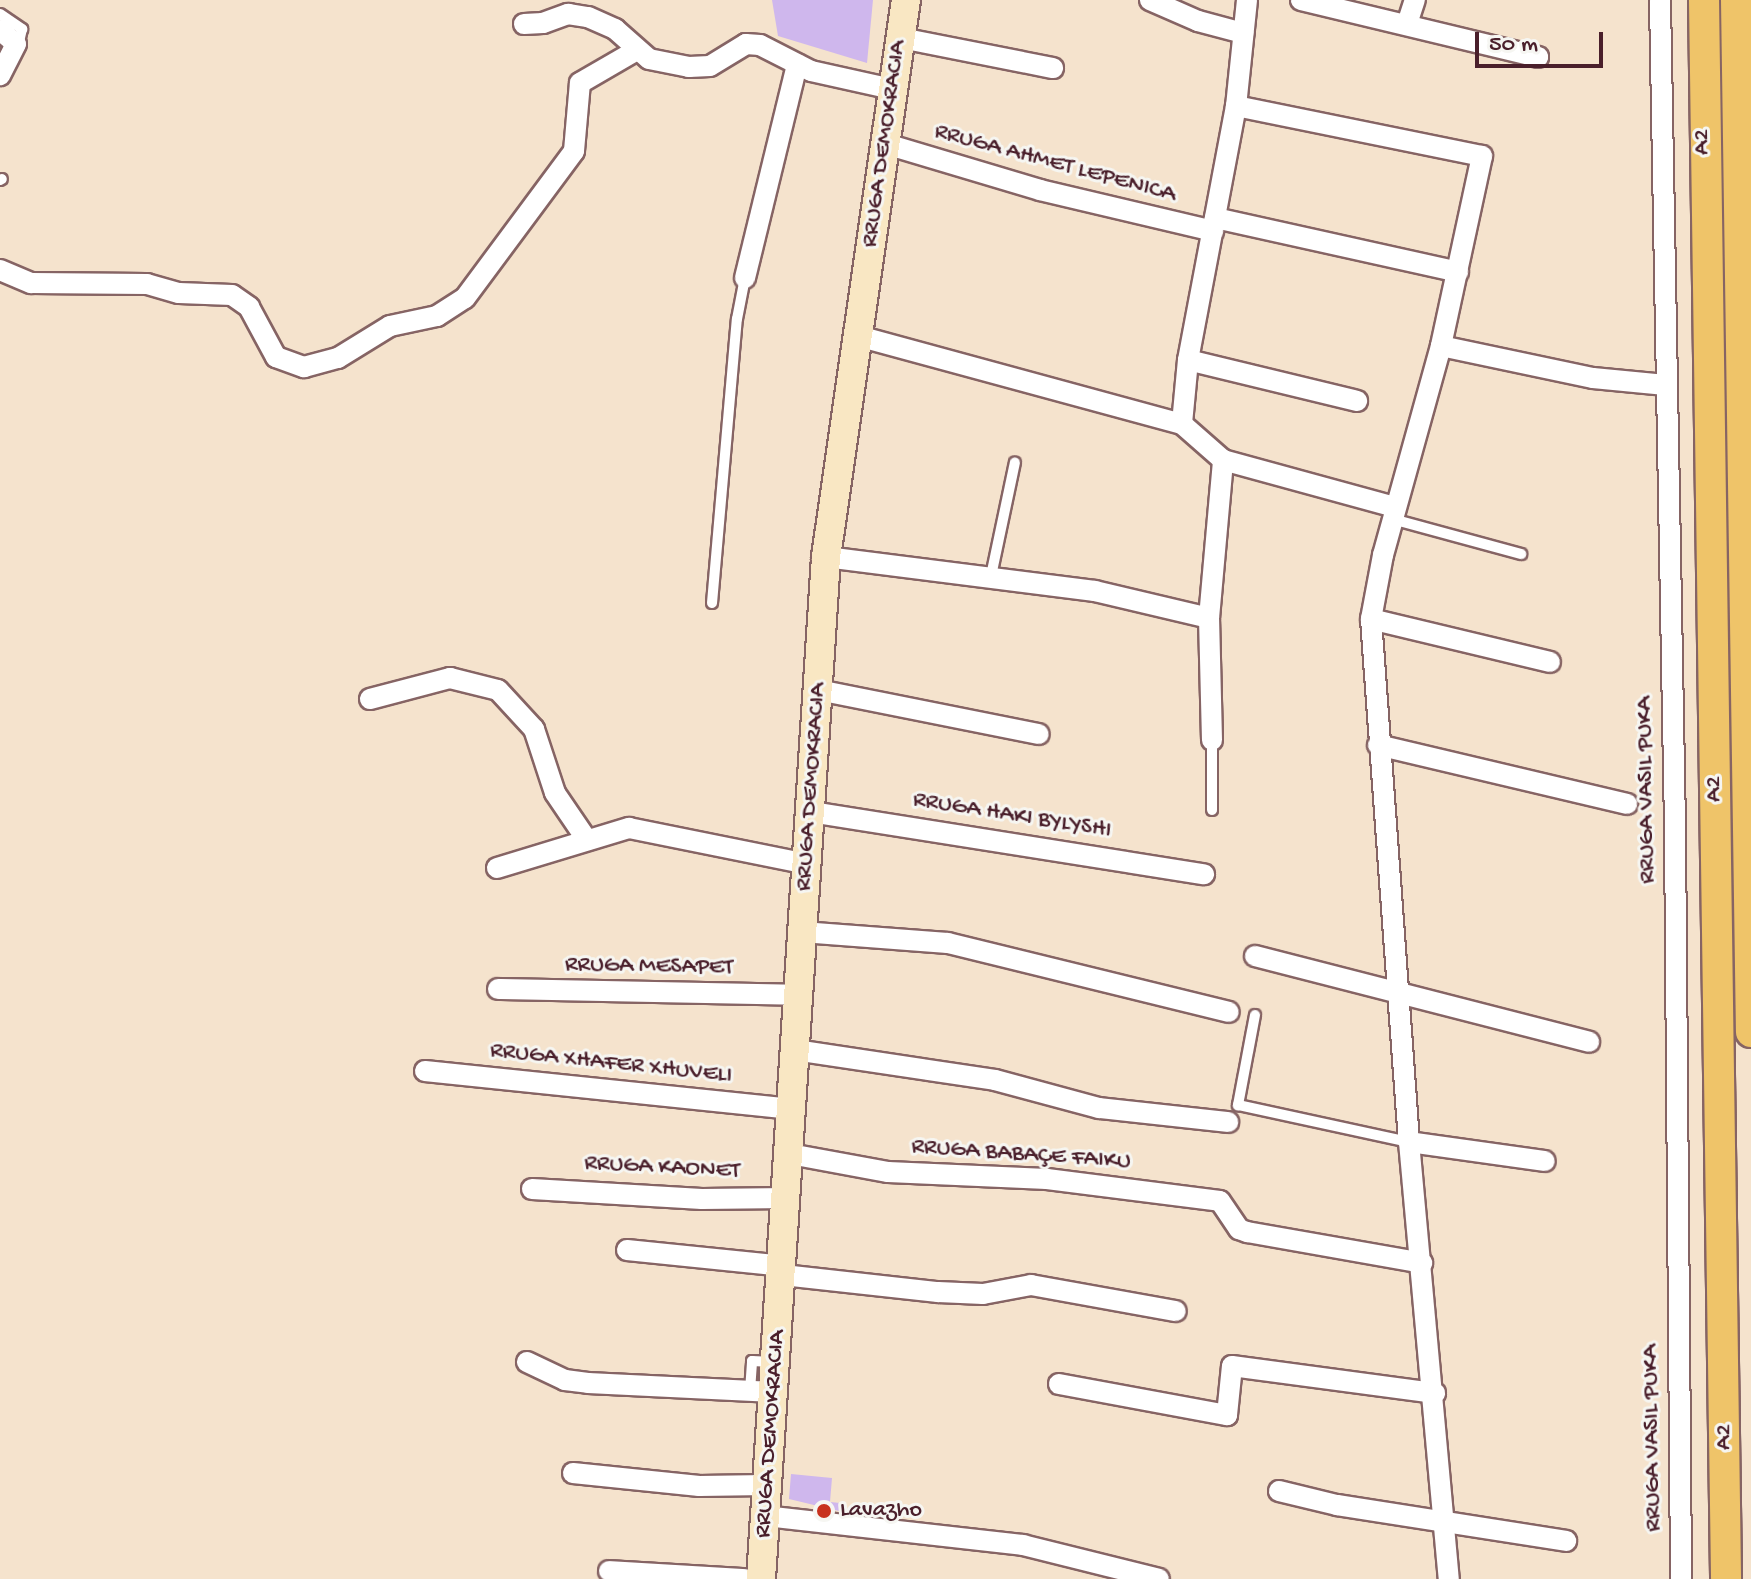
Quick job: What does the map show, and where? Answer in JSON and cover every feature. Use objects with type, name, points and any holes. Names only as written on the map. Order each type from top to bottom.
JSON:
[{"type":"main road","name":"RRUGA DEMOKRACIA","points":[[761,1579],[767,1485],[762,1392],[775,1362],[783,1270],[826,557],[906,0]]},
{"type":"main road","name":"A2","points":[[1704,0],[1726,1579]]},
{"type":"main road","name":"A2","points":[[1736,0],[1751,1032]]},
{"type":"street","points":[[1150,0],[1198,21],[1243,33]]},
{"type":"street","points":[[1182,424],[1188,360],[1236,106],[1247,0]]},
{"type":"street","points":[[1301,0],[1538,57]]},
{"type":"street","points":[[1407,24],[1415,0]]},
{"type":"street","name":"RRUGA VASIL PUKA","points":[[1660,0],[1656,384],[1681,1579]]},
{"type":"street","points":[[524,24],[556,9],[602,21],[637,50],[663,63],[689,67],[710,66],[746,44],[760,45],[832,78],[892,89]]},
{"type":"street","points":[[0,30],[14,38],[16,52],[0,75]]},
{"type":"street","points":[[901,38],[1053,68]]},
{"type":"street","points":[[0,270],[31,283],[147,284],[179,293],[232,295],[249,307],[276,357],[304,367],[338,358],[390,326],[437,316],[465,298],[574,151],[580,83],[637,50]]},
{"type":"street","points":[[745,278],[797,64]]},
{"type":"street","points":[[1236,106],[1482,156],[1441,346],[1394,513],[1371,619],[1409,1142],[1435,1393],[1449,1579]]},
{"type":"street","name":"RRUGA AHMET LEPENICA","points":[[886,144],[1040,190],[1458,272]]},
{"type":"street","points":[[858,336],[1182,424],[1223,460],[1394,513]]},
{"type":"street","points":[[1441,346],[1621,381],[1656,384]]},
{"type":"street","points":[[1188,360],[1357,401]]},
{"type":"street","points":[[1212,740],[1209,618],[1223,460]]},
{"type":"street","points":[[826,557],[1095,591],[1209,618]]},
{"type":"street","points":[[1371,619],[1550,662]]},
{"type":"street","points":[[370,699],[450,678],[498,690],[534,729],[555,793],[587,840]]},
{"type":"street","points":[[818,690],[1039,734]]},
{"type":"street","points":[[1378,745],[1627,804]]},
{"type":"street","name":"RRUGA HAKI BYLYSHI","points":[[811,812],[1204,874]]},
{"type":"street","points":[[497,868],[629,828],[807,864]]},
{"type":"street","points":[[802,932],[948,943],[1229,1012]]},
{"type":"street","points":[[1255,956],[1589,1042]]},
{"type":"street","name":"RRUGA MESAPET","points":[[498,989],[798,995]]},
{"type":"street","points":[[795,1050],[995,1080],[1099,1108],[1228,1122]]},
{"type":"street","name":"RRUGA XHAFER XHUVELI","points":[[425,1071],[792,1109]]},
{"type":"street","points":[[1409,1142],[1545,1161]]},
{"type":"street","name":"RRUGA BABAÇE FAIKU","points":[[790,1154],[888,1172],[1047,1179],[1220,1201],[1239,1229],[1247,1232],[1422,1263]]},
{"type":"street","name":"RRUGA KAONET","points":[[532,1189],[702,1199],[788,1198]]},
{"type":"street","points":[[627,1250],[953,1293],[983,1294],[1031,1285],[1176,1311]]},
{"type":"street","points":[[527,1362],[565,1380],[588,1383],[762,1392]]},
{"type":"street","points":[[1059,1384],[1227,1415],[1232,1366],[1435,1393]]},
{"type":"street","points":[[573,1473],[699,1486],[767,1485]]},
{"type":"street","points":[[1279,1491],[1566,1541]]},
{"type":"street","points":[[765,1516],[1023,1545],[1159,1579]]},
{"type":"street","points":[[609,1571],[745,1579]]},
{"type":"lane","points":[[0,14],[22,29],[16,52]]},
{"type":"lane","points":[[712,603],[737,319],[745,278]]},
{"type":"lane","points":[[991,576],[1015,462]]},
{"type":"lane","points":[[1394,513],[1521,554]]},
{"type":"lane","points":[[1212,740],[1212,810]]},
{"type":"lane","points":[[1255,1015],[1238,1105],[1409,1142]]},
{"type":"building","points":[[772,0],[873,0],[867,63],[778,36]]},
{"type":"building","points":[[791,1474],[832,1478],[830,1502],[840,1503],[839,1511],[789,1499]]},
{"type":"place","name":"Lavazho","points":[[824,1511]]}]
